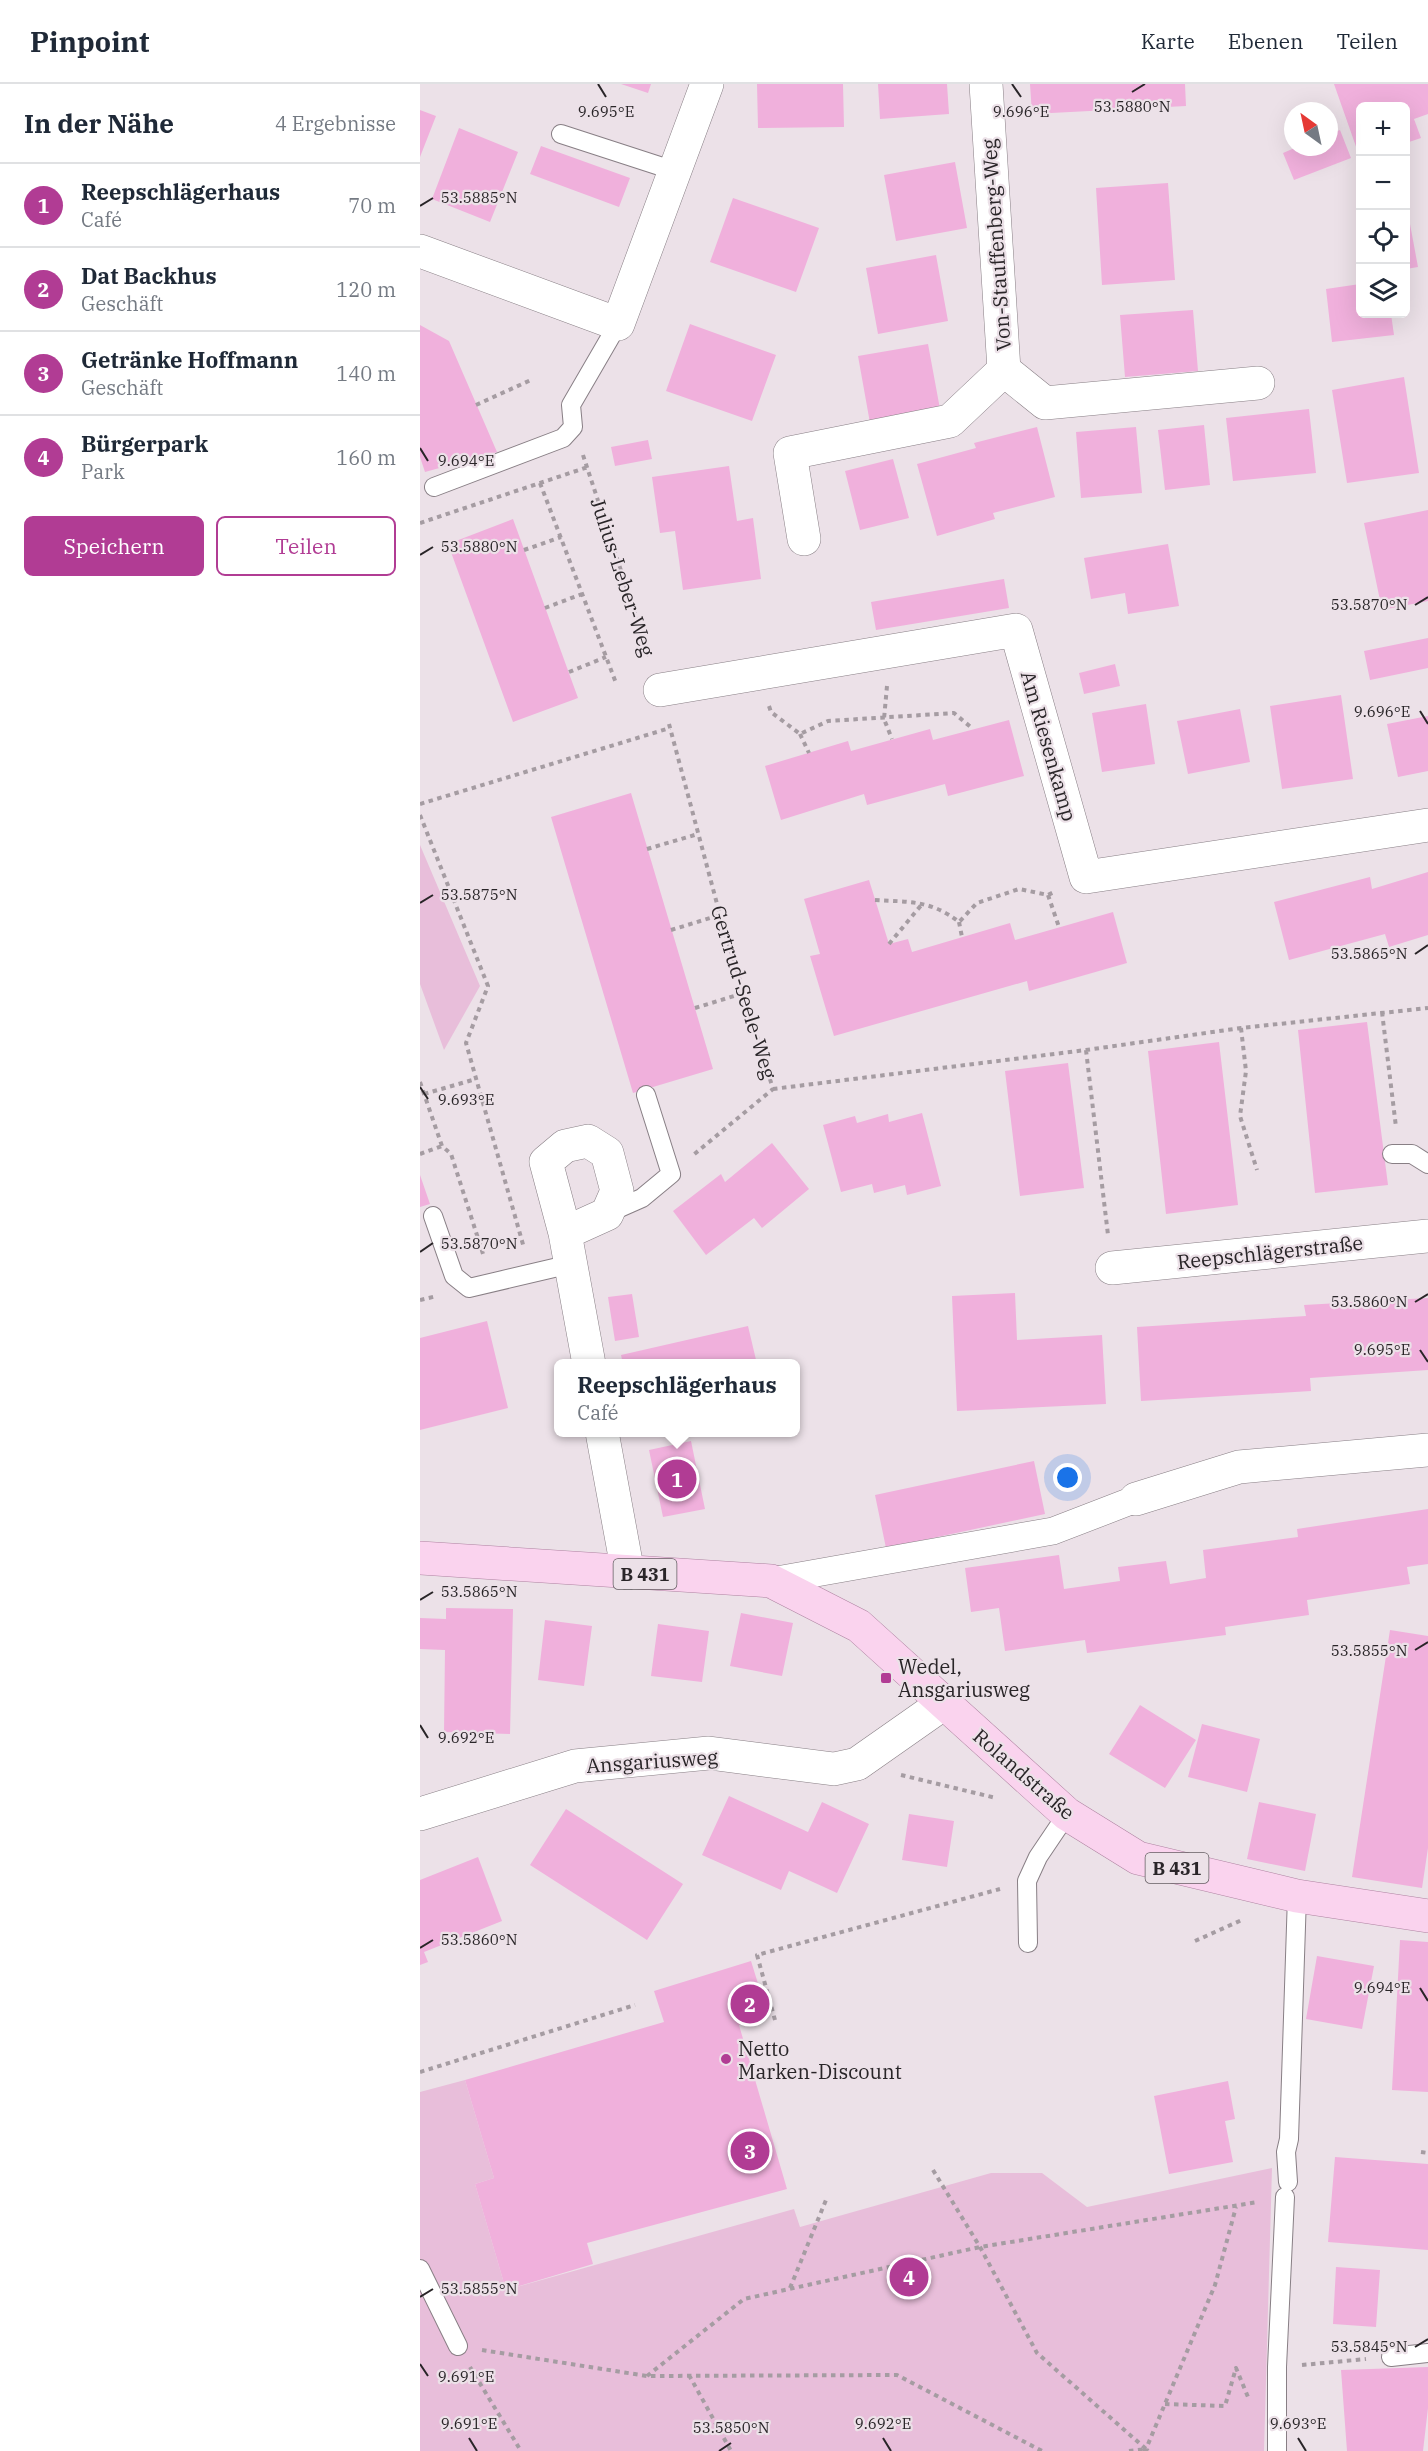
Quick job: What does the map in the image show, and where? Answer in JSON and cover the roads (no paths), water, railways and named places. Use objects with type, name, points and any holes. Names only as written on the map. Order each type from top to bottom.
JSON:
[{"type":"main road","name":"B 431","points":[[420,1558],[771,1581]]},
{"type":"main road","name":"Rolandstraße","points":[[771,1581],[859,1626],[1067,1815],[1138,1858],[1297,1896],[1428,1916]]},
{"type":"street","points":[[420,251],[618,324],[707,84]]},
{"type":"street","name":"Von-Stauffenberg-Weg","points":[[986,84],[1004,370],[1045,403],[1258,383]]},
{"type":"street","name":"Von-Stauffenberg-Weg","points":[[804,539],[790,453],[950,421],[1004,370]]},
{"type":"street","name":"Am Riesenkamp","points":[[660,690],[1016,630],[1086,877],[1428,825]]},
{"type":"street","points":[[568,1248],[607,1214],[617,1191],[607,1153],[588,1141],[565,1146],[546,1162],[568,1248],[588,1359]]},
{"type":"street","name":"Reepschlägerstraße","points":[[1112,1269],[1428,1236]]},
{"type":"street","points":[[603,1437],[628,1573]]},
{"type":"street","points":[[771,1581],[1053,1531],[1136,1499],[1239,1467],[1428,1450]]},
{"type":"street","name":"Ansgariusweg","points":[[420,1814],[575,1766],[709,1753],[834,1769],[857,1764],[944,1704]]},
{"type":"lane","points":[[561,134],[675,171]]},
{"type":"lane","points":[[434,487],[563,438],[573,427],[571,405],[618,324]]},
{"type":"lane","points":[[607,1214],[642,1198],[671,1174],[646,1095]]},
{"type":"lane","points":[[1392,1154],[1412,1154],[1428,1164]]},
{"type":"lane","points":[[433,1216],[454,1276],[469,1288],[531,1273],[568,1248]]},
{"type":"lane","points":[[1028,1943],[1027,1881],[1038,1857],[1067,1815]]},
{"type":"lane","points":[[1277,2451],[1277,2367],[1286,2152],[1289,2139],[1297,1896]]},
{"type":"lane","points":[[420,2269],[458,2346]]},
{"type":"lane","points":[[1391,2357],[1428,2354]]},
{"type":"place","name":"Reepschlägerhaus","points":[[677,1479]]},
{"type":"place","name":"Wedel, Ansgariusweg","points":[[886,1678]]},
{"type":"place","name":"Dat Backhus","points":[[750,2004]]},
{"type":"place","name":"Netto Marken-Discount","points":[[726,2059]]},
{"type":"place","name":"Getränke Hoffmann","points":[[750,2151]]},
{"type":"place","name":"Bürgerpark","points":[[909,2277]]}]
